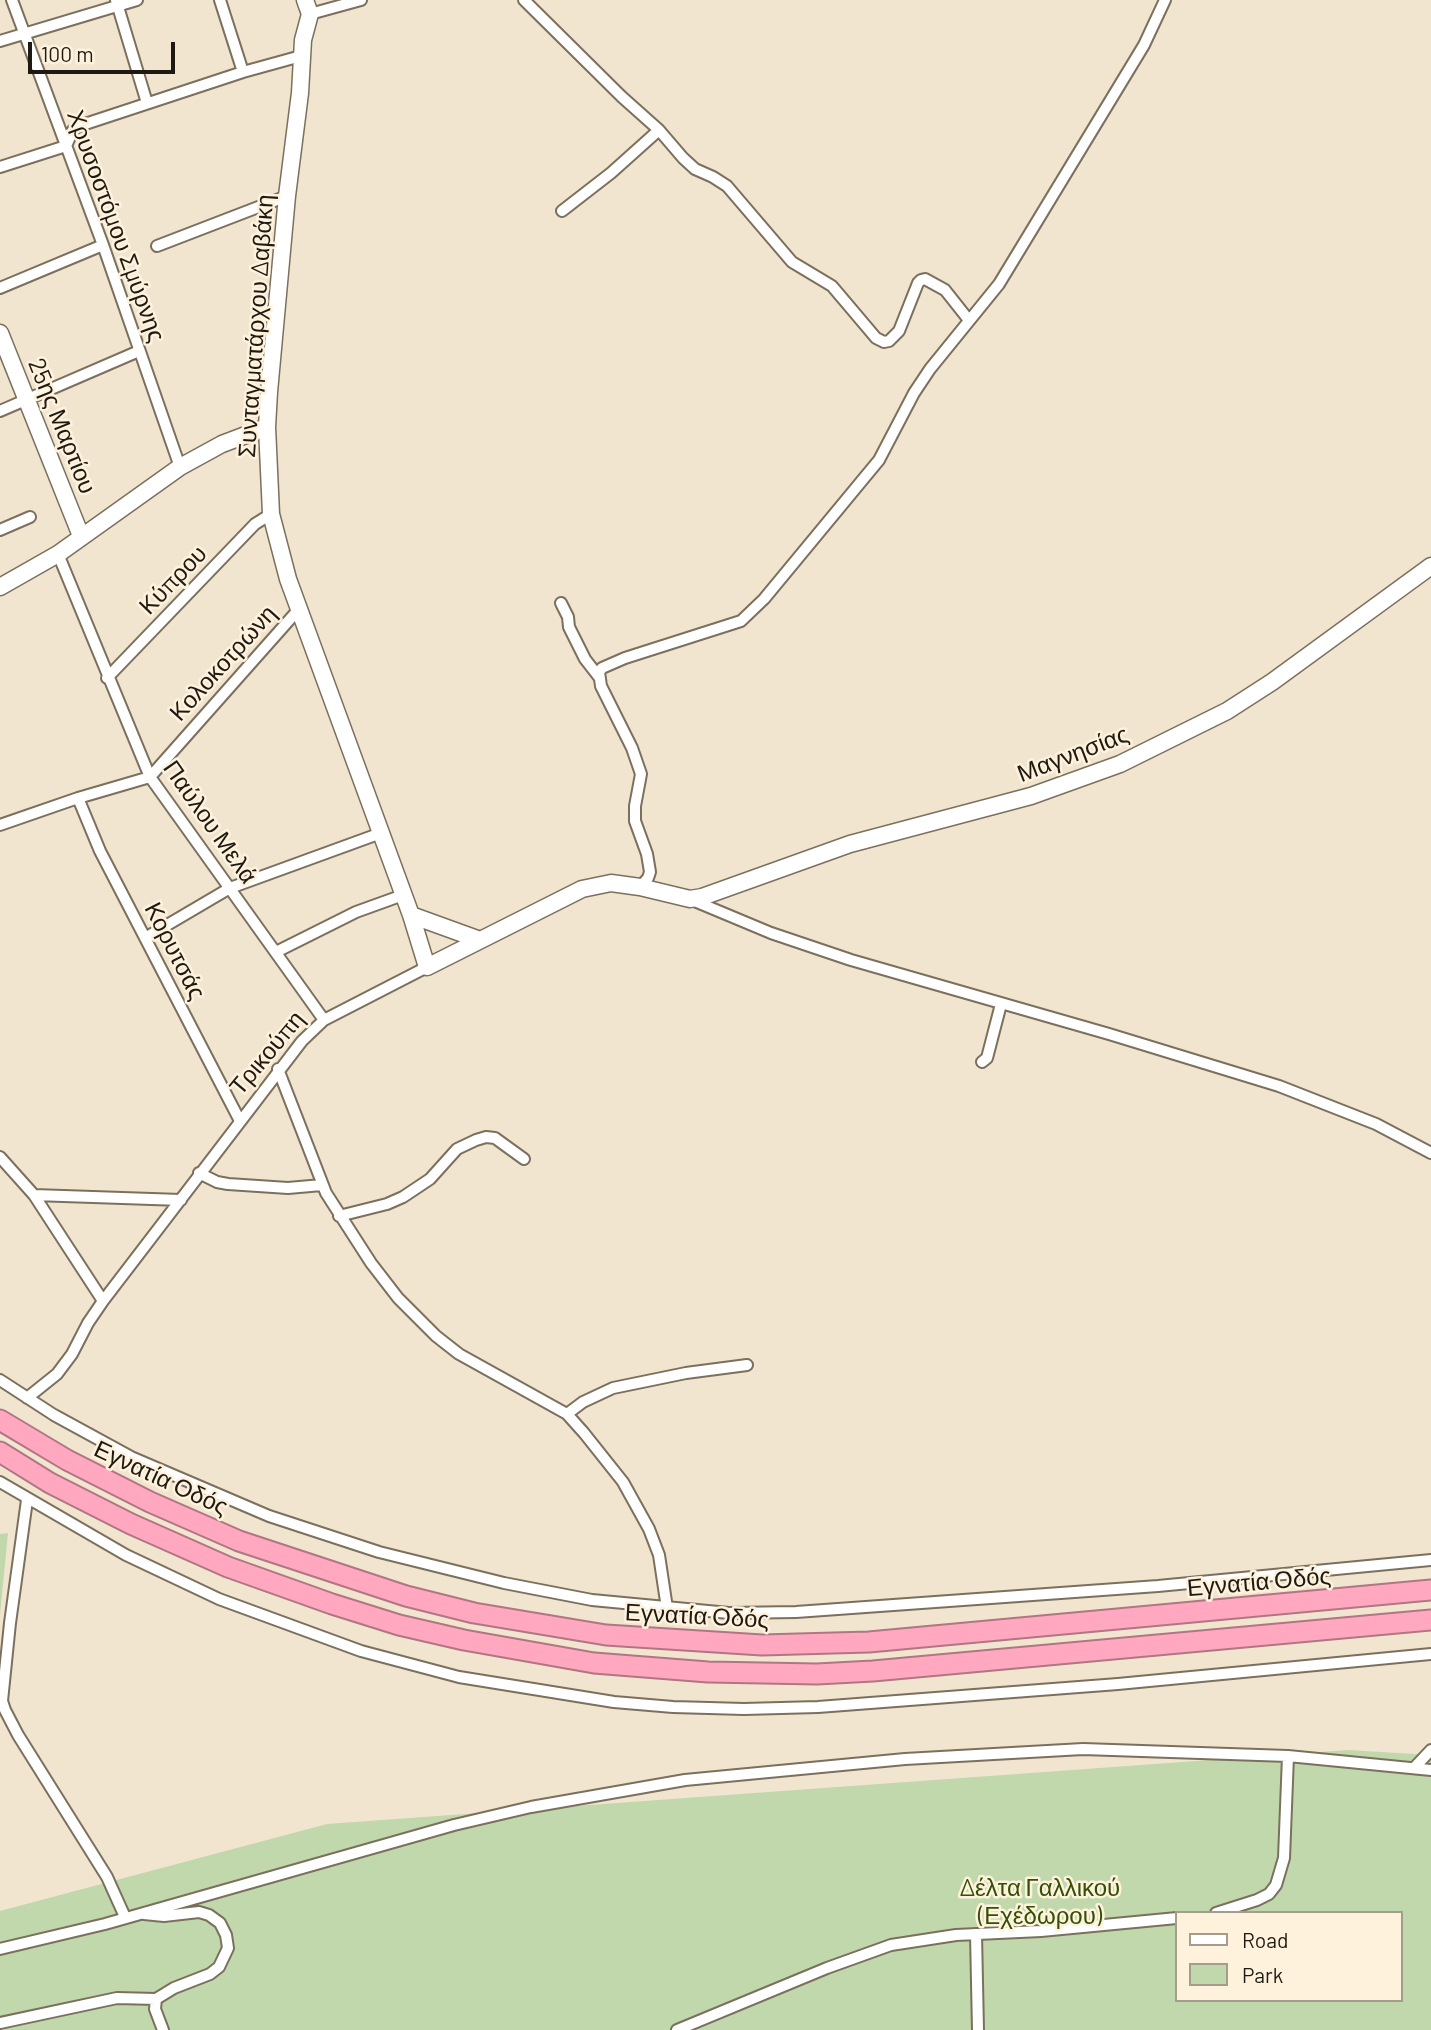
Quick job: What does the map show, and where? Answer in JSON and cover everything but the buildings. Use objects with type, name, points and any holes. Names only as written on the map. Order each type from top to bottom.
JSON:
[{"type":"highway","name":"Εγνατία Οδός","points":[[0,1420],[67,1460],[150,1502],[239,1541],[406,1596],[474,1613],[606,1635],[713,1644],[857,1643],[1431,1590]]},
{"type":"highway","points":[[0,1452],[50,1483],[131,1524],[228,1567],[332,1604],[399,1625],[464,1640],[594,1663],[761,1673],[873,1671],[1431,1620]]},
{"type":"street","name":"Χρυσοστόμου Σμύρνης","points":[[12,0],[103,246],[180,467]]},
{"type":"street","points":[[0,41],[117,3],[138,0]]},
{"type":"street","points":[[219,0],[243,72]]},
{"type":"street","points":[[308,7],[361,0]]},
{"type":"street","points":[[524,0],[659,130],[683,158],[695,169],[713,177],[734,193],[792,262],[832,286],[867,329],[880,340],[889,341],[899,331],[918,283],[925,279],[945,290],[968,319]]},
{"type":"street","points":[[598,677],[602,668],[625,658],[741,621],[748,616],[879,460],[914,393],[968,319],[999,284],[1024,246],[1144,45],[1165,0]]},
{"type":"street","points":[[117,3],[147,103]]},
{"type":"street","name":"Συνταγματάρχου Δαβάκη","points":[[308,7],[287,196],[267,427],[271,513],[288,579],[404,895],[427,967]]},
{"type":"street","points":[[0,167],[66,146],[69,137],[79,126],[243,72],[301,56]]},
{"type":"street","points":[[562,211],[611,173],[659,130]]},
{"type":"street","points":[[157,246],[287,196]]},
{"type":"street","points":[[0,288],[103,246]]},
{"type":"street","name":"25ης Μαρτίου","points":[[0,333],[81,536]]},
{"type":"street","points":[[0,411],[139,351]]},
{"type":"street","points":[[0,587],[58,554],[180,467],[222,444],[267,427]]},
{"type":"street","name":"Κύπρου","points":[[107,678],[255,524],[271,513]]},
{"type":"street","points":[[0,530],[30,517]]},
{"type":"street","name":"Παύλου Μελά","points":[[58,554],[150,777],[324,1020]]},
{"type":"street","name":"Μαγνησίας","points":[[690,899],[717,893],[850,844],[1031,796],[1120,764],[1192,729],[1272,682],[1431,566]]},
{"type":"street","points":[[561,603],[568,617],[569,627],[585,659],[598,677],[641,774],[635,821],[647,854],[650,872],[640,887]]},
{"type":"street","name":"Κολοκοτρώνη","points":[[150,777],[299,609]]},
{"type":"street","points":[[0,825],[150,777]]},
{"type":"street","name":"Κορυτσάς","points":[[78,798],[100,851],[240,1121]]},
{"type":"street","points":[[145,938],[230,888],[381,833]]},
{"type":"street","name":"Τρικούπη","points":[[27,1398],[57,1374],[103,1301],[278,1069],[324,1020],[582,889],[611,883],[690,899]]},
{"type":"street","points":[[276,952],[356,912],[404,895]]},
{"type":"street","points":[[690,899],[771,933],[851,960],[1279,1086],[1376,1124],[1431,1153]]},
{"type":"street","points":[[411,915],[480,940]]},
{"type":"street","points":[[982,1062],[987,1058],[1001,1004]]},
{"type":"street","points":[[278,1069],[322,1185],[339,1216],[398,1298],[436,1336],[459,1354],[567,1414],[623,1482],[649,1529],[659,1555],[667,1608]]},
{"type":"street","points":[[339,1216],[387,1204],[403,1197],[429,1179],[457,1149],[476,1139],[495,1138],[524,1159]]},
{"type":"street","points":[[0,1157],[34,1195],[103,1301]]},
{"type":"street","points":[[200,1173],[216,1182],[228,1184],[288,1188],[322,1185]]},
{"type":"street","points":[[34,1195],[181,1200]]},
{"type":"street","points":[[567,1414],[583,1402],[614,1388],[662,1377],[747,1365]]},
{"type":"street","points":[[0,1380],[54,1415],[131,1457],[269,1517],[379,1552],[440,1568],[592,1600],[742,1612],[884,1607],[1158,1586],[1431,1560]]},
{"type":"street","points":[[0,1482],[126,1555],[219,1599],[361,1651],[459,1677],[614,1702],[720,1708],[818,1707],[1118,1684],[1431,1654]]},
{"type":"street","points":[[27,1500],[9,1623],[2,1701],[18,1734],[107,1877],[125,1917]]},
{"type":"street","points":[[0,1949],[58,1937],[454,1825],[545,1805],[685,1780],[905,1759],[1083,1749],[1289,1756],[1431,1770]]},
{"type":"street","points":[[1414,1768],[1431,1750]]},
{"type":"street","points":[[1222,1911],[1257,1900],[1269,1894],[1276,1885],[1284,1858],[1289,1756]]},
{"type":"street","points":[[0,2023],[117,1998],[156,1999],[174,1988],[210,1974],[219,1967],[228,1948],[226,1935],[220,1923],[209,1915],[199,1912],[164,1916],[139,1913]]},
{"type":"street","points":[[677,2030],[891,1945],[976,1934],[1041,1931],[1176,1918]]},
{"type":"street","points":[[976,1934],[978,2030]]},
{"type":"street","points":[[156,1999],[155,2008],[163,2030]]},
{"type":"green space","points":[[8,1533],[0,1615],[0,1534]]},
{"type":"green space","name":"Δέλτα Γαλλικού (Εχέδωρου)","points":[[1348,1750],[1431,1755],[1431,2030],[0,2030],[0,1911],[327,1824]]}]
